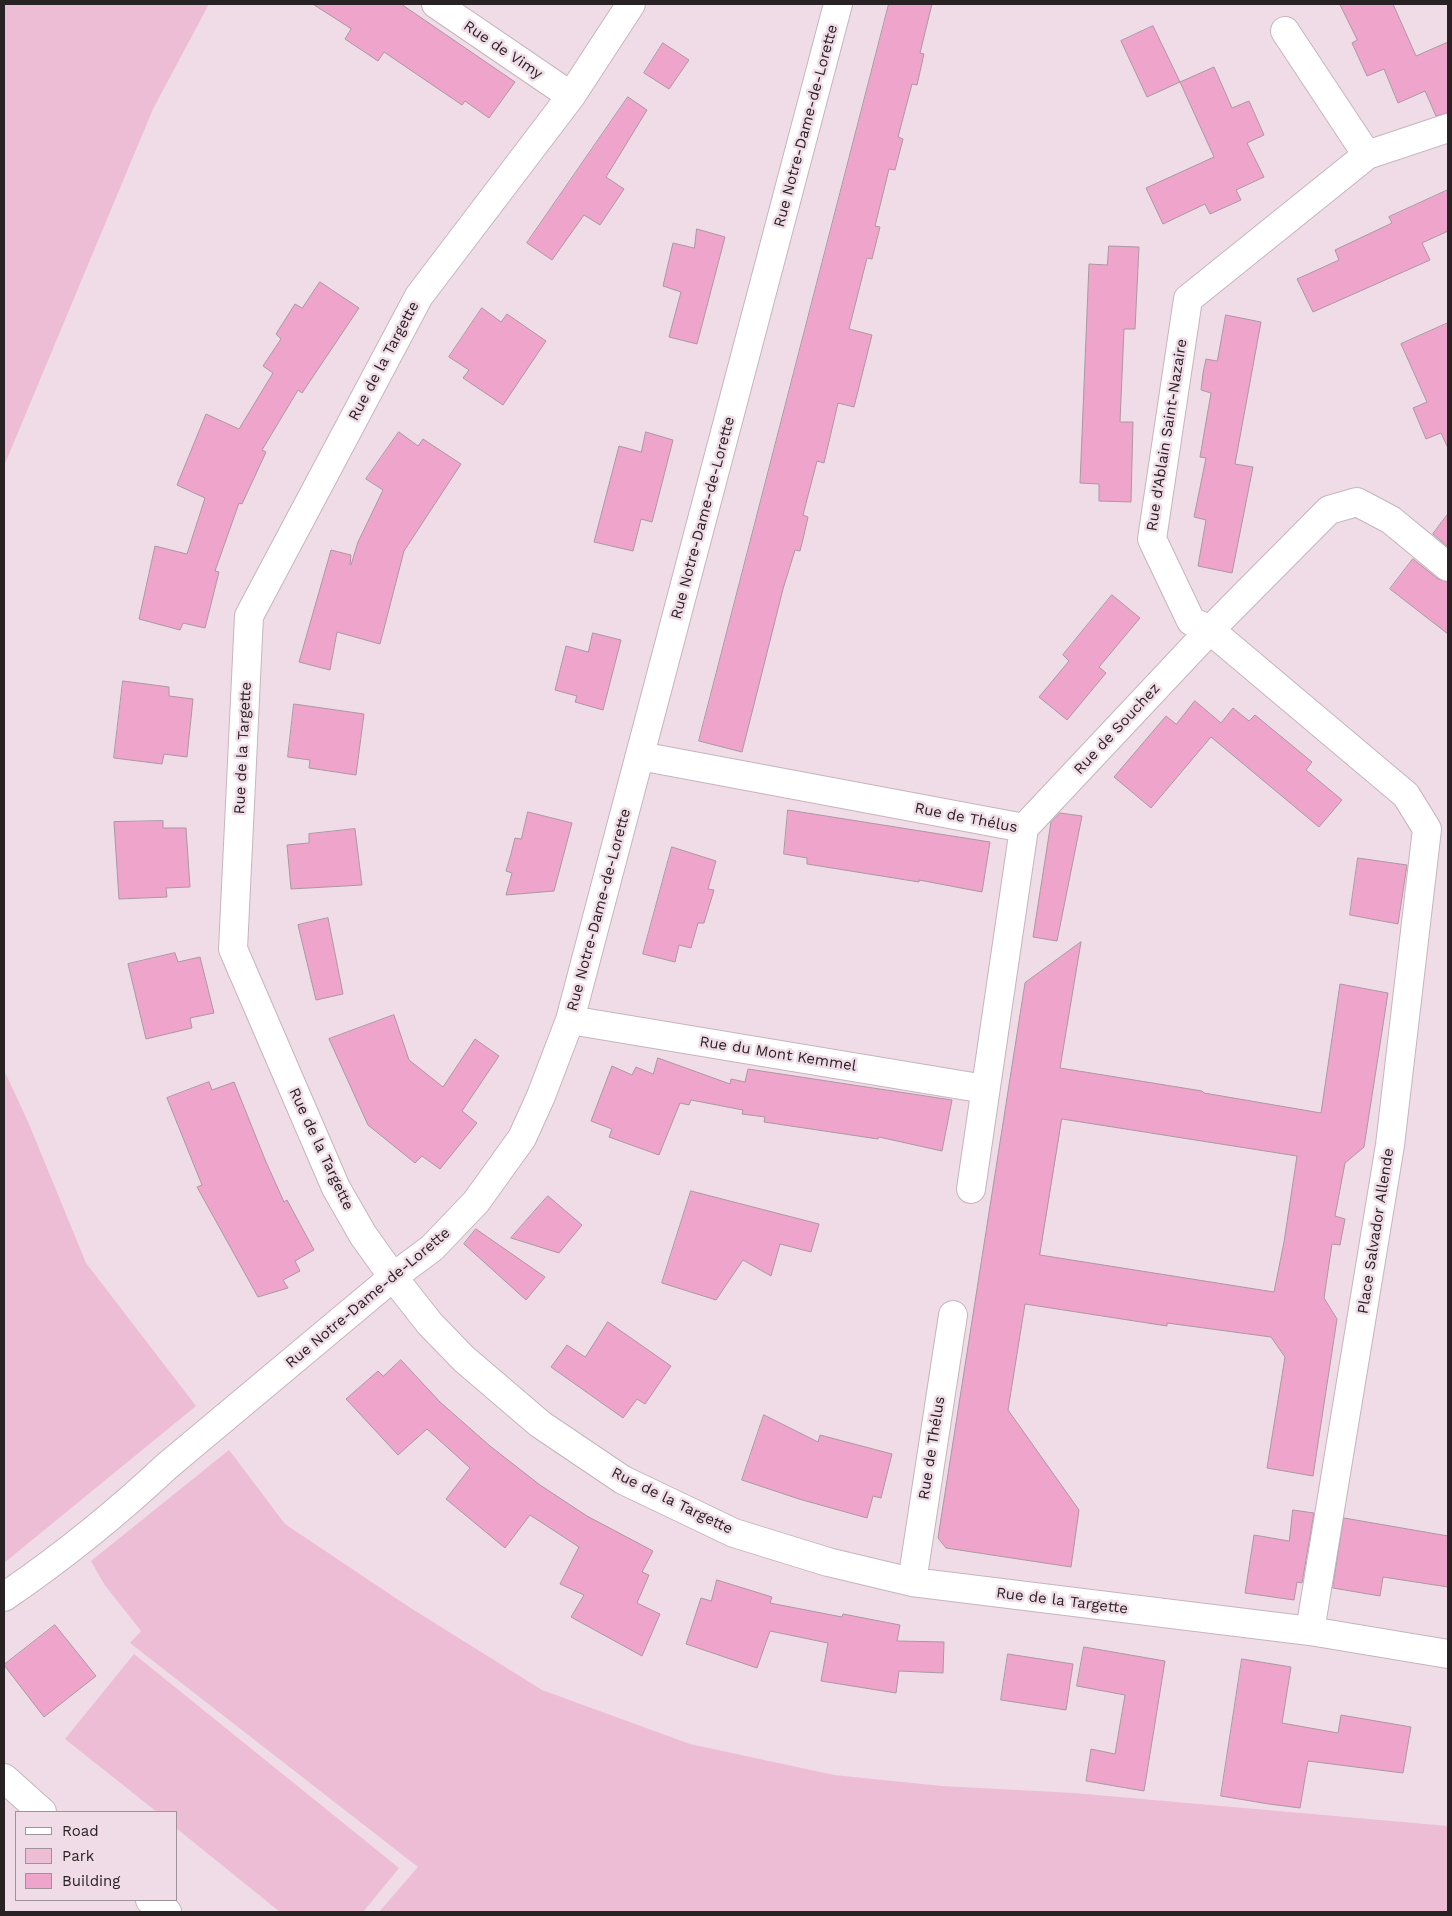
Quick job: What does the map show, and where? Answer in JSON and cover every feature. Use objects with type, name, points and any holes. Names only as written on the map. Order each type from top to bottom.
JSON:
[{"type":"street","name":"Rue de Vimy","points":[[436,4],[571,96]]},
{"type":"street","name":"Rue de la Targette","points":[[631,4],[571,96],[419,296],[249,616],[233,949],[336,1188],[363,1235],[393,1277],[430,1324],[464,1359],[540,1424],[623,1480],[734,1533],[828,1562],[912,1582],[1310,1631],[1448,1654]]},
{"type":"street","name":"Rue Notre-Dame-de-Lorette","points":[[4,1597],[133,1497],[167,1466],[393,1277],[432,1248],[476,1202],[522,1138],[541,1096],[570,1020],[838,4]]},
{"type":"street","points":[[1285,31],[1367,155]]},
{"type":"street","name":"Rue d'Ablain Saint-Nazaire","points":[[1427,829],[1406,795],[1210,630],[1191,621],[1152,539],[1188,299],[1367,155],[1448,128]]},
{"type":"street","name":"Rue de Souchez","points":[[1024,828],[1210,630],[1330,510],[1357,502],[1390,520],[1448,567]]},
{"type":"street","name":"Rue de Thélus","points":[[640,756],[1024,828],[970,1189]]},
{"type":"street","name":"Place Salvador Allende","points":[[1310,1631],[1390,1145],[1427,829]]},
{"type":"street","name":"Rue du Mont Kemmel","points":[[570,1020],[985,1089]]},
{"type":"street","name":"Rue de Thélus","points":[[912,1582],[953,1315]]},
{"type":"street","points":[[4,1778],[41,1811]]},
{"type":"street","points":[[151,1901],[167,1912]]},
{"type":"green space","points":[[4,4],[209,4],[153,109],[4,466]]},
{"type":"green space","points":[[4,1070],[29,1124],[86,1263],[196,1406],[4,1563]]},
{"type":"green space","points":[[229,1450],[285,1524],[409,1607],[542,1690],[690,1744],[834,1775],[942,1786],[1074,1793],[1448,1826],[1448,1912],[379,1912],[418,1867],[130,1643],[141,1631],[104,1584],[91,1561]]},
{"type":"green space","points":[[134,1654],[399,1868],[363,1912],[280,1912],[178,1830],[178,1811],[156,1811],[65,1739]]},
{"type":"building","points":[[313,4],[401,4],[515,82],[489,118],[465,101],[462,105],[384,52],[378,61],[345,39],[351,29]]},
{"type":"building","points":[[889,4],[932,4],[920,53],[924,54],[917,85],[912,84],[898,137],[903,139],[895,170],[889,169],[875,226],[880,227],[872,259],[867,258],[849,329],[872,335],[854,407],[838,403],[824,463],[817,461],[803,515],[808,517],[800,551],[795,550],[783,589],[742,752],[699,741]]},
{"type":"building","points":[[1340,4],[1393,4],[1416,56],[1448,42],[1448,113],[1436,116],[1425,91],[1398,103],[1384,69],[1367,76],[1352,43],[1357,40]]},
{"type":"building","points":[[1153,26],[1180,82],[1147,97],[1121,41]]},
{"type":"building","points":[[663,43],[689,60],[669,89],[644,73]]},
{"type":"building","points":[[1214,67],[1232,108],[1249,101],[1264,135],[1247,143],[1264,177],[1236,190],[1241,200],[1210,214],[1205,204],[1163,224],[1146,188],[1214,157],[1180,82]]},
{"type":"building","points":[[628,97],[647,110],[606,177],[624,189],[600,225],[584,215],[552,260],[527,243]]},
{"type":"building","points":[[1448,190],[1448,231],[1422,243],[1430,260],[1313,312],[1297,279],[1339,260],[1335,250],[1392,223],[1389,217]]},
{"type":"building","points":[[697,229],[725,237],[697,344],[669,337],[681,292],[663,286],[673,243],[694,248]]},
{"type":"building","points":[[1109,246],[1139,247],[1135,329],[1124,329],[1120,422],[1133,422],[1131,502],[1099,501],[1099,484],[1080,483],[1089,264],[1107,265]]},
{"type":"building","points":[[320,282],[359,308],[302,393],[298,390],[262,450],[266,452],[242,504],[239,503],[215,571],[219,572],[205,628],[183,623],[180,630],[139,619],[155,546],[187,554],[205,498],[177,485],[206,414],[239,429],[273,373],[263,366],[281,339],[276,334],[295,304],[302,308]]},
{"type":"building","points":[[482,308],[501,322],[507,314],[546,341],[503,405],[463,378],[469,370],[449,357]]},
{"type":"building","points":[[1226,315],[1261,322],[1235,464],[1253,467],[1232,573],[1198,566],[1206,520],[1194,517],[1206,458],[1200,457],[1211,393],[1201,390],[1203,373],[1206,359],[1217,361]]},
{"type":"building","points":[[1448,323],[1448,448],[1441,433],[1426,439],[1413,408],[1427,402],[1401,344]]},
{"type":"building","points":[[399,432],[418,446],[423,439],[461,464],[404,551],[380,644],[337,632],[330,670],[299,662],[331,550],[351,555],[351,565],[358,542],[383,490],[366,479]]},
{"type":"building","points":[[646,432],[673,440],[652,522],[641,519],[633,551],[594,542],[619,446],[641,452]]},
{"type":"building","points":[[1448,514],[1448,547],[1433,534]]},
{"type":"building","points":[[1413,559],[1438,579],[1448,582],[1448,634],[1390,589]]},
{"type":"building","points":[[1112,595],[1140,618],[1099,667],[1106,673],[1067,720],[1039,697],[1069,661],[1063,655]]},
{"type":"building","points":[[593,633],[621,640],[603,710],[575,702],[577,696],[555,690],[566,646],[588,652]]},
{"type":"building","points":[[123,681],[169,687],[169,696],[193,699],[187,757],[164,754],[162,764],[114,758]]},
{"type":"building","points":[[1195,701],[1221,723],[1233,708],[1249,721],[1255,715],[1312,762],[1306,770],[1342,800],[1319,827],[1211,737],[1151,808],[1114,777],[1166,716],[1176,724]]},
{"type":"building","points":[[294,704],[364,714],[356,775],[309,768],[310,760],[288,757]]},
{"type":"building","points":[[788,810],[990,842],[982,892],[919,880],[919,882],[807,864],[807,858],[784,854]]},
{"type":"building","points":[[528,812],[572,823],[554,891],[506,895],[512,873],[506,871],[515,838],[521,839]]},
{"type":"building","points":[[1060,813],[1082,816],[1057,941],[1033,937],[1051,822]]},
{"type":"building","points":[[163,821],[163,828],[186,828],[190,887],[166,888],[167,897],[119,899],[114,822]]},
{"type":"building","points":[[355,829],[362,885],[291,889],[287,845],[309,843],[309,834]]},
{"type":"building","points":[[672,847],[716,861],[708,889],[714,890],[704,923],[698,923],[691,948],[679,945],[675,962],[643,954]]},
{"type":"building","points":[[1358,858],[1407,865],[1398,924],[1350,915]]},
{"type":"building","points":[[328,918],[343,994],[316,1000],[298,925]]},
{"type":"building","points":[[1081,942],[1060,1068],[1321,1113],[1340,984],[1388,993],[1364,1147],[1345,1163],[1335,1216],[1345,1219],[1340,1245],[1332,1244],[1324,1298],[1337,1319],[1313,1476],[1267,1468],[1285,1357],[1271,1337],[1167,1323],[1167,1326],[1025,1304],[1008,1410],[1079,1510],[1071,1567],[946,1548],[938,1538],[1025,983]],"holes":[[[1062,1119],[1297,1156],[1284,1242],[1274,1292],[1040,1255]]]},
{"type":"building","points":[[175,953],[178,962],[200,957],[214,1013],[190,1018],[192,1028],[146,1039],[128,964]]},
{"type":"building","points":[[394,1015],[409,1060],[443,1087],[475,1039],[499,1056],[462,1111],[477,1123],[440,1169],[422,1156],[415,1163],[368,1125],[329,1039]]},
{"type":"building","points":[[658,1058],[730,1084],[731,1079],[745,1082],[748,1069],[952,1100],[942,1151],[879,1137],[878,1139],[764,1122],[765,1117],[742,1114],[743,1110],[691,1100],[689,1105],[680,1103],[659,1155],[609,1137],[612,1129],[591,1121],[612,1066],[632,1075],[636,1067],[653,1074]]},
{"type":"building","points":[[209,1082],[212,1090],[234,1082],[284,1202],[287,1200],[314,1250],[295,1261],[300,1271],[283,1280],[288,1288],[258,1297],[197,1187],[202,1185],[167,1098]]},
{"type":"building","points":[[691,1191],[819,1224],[811,1252],[780,1244],[771,1276],[743,1260],[716,1300],[662,1283]]},
{"type":"building","points":[[548,1196],[582,1225],[559,1253],[511,1238]]},
{"type":"building","points":[[476,1229],[545,1277],[526,1300],[464,1244]]},
{"type":"building","points":[[608,1322],[671,1366],[645,1404],[637,1399],[623,1418],[551,1367],[567,1345],[585,1357]]},
{"type":"building","points":[[401,1360],[440,1402],[490,1446],[540,1485],[587,1516],[653,1551],[642,1572],[649,1575],[637,1603],[660,1614],[642,1656],[571,1617],[584,1595],[560,1584],[579,1547],[530,1515],[505,1548],[446,1499],[470,1468],[427,1429],[398,1455],[346,1399],[378,1371],[383,1376]]},
{"type":"building","points":[[764,1415],[818,1442],[820,1435],[892,1454],[881,1498],[873,1496],[867,1518],[799,1499],[742,1480]]},
{"type":"building","points":[[1293,1510],[1314,1513],[1302,1583],[1297,1582],[1294,1600],[1245,1593],[1254,1535],[1289,1541]]},
{"type":"building","points":[[1344,1518],[1448,1536],[1448,1587],[1383,1577],[1380,1596],[1333,1588]]},
{"type":"building","points":[[717,1580],[772,1597],[770,1603],[842,1617],[843,1614],[900,1625],[897,1641],[944,1642],[943,1673],[899,1671],[896,1693],[821,1681],[828,1643],[770,1631],[757,1668],[686,1644],[701,1598],[711,1601]]},
{"type":"building","points":[[55,1625],[96,1676],[44,1717],[4,1665]]},
{"type":"building","points":[[1084,1647],[1165,1661],[1144,1791],[1086,1781],[1091,1749],[1115,1754],[1125,1695],[1077,1686]]},
{"type":"building","points":[[1008,1654],[1073,1664],[1066,1710],[1001,1700]]},
{"type":"building","points":[[1242,1659],[1291,1667],[1282,1723],[1338,1733],[1341,1715],[1411,1727],[1403,1773],[1308,1761],[1300,1808],[1221,1796]]}]
